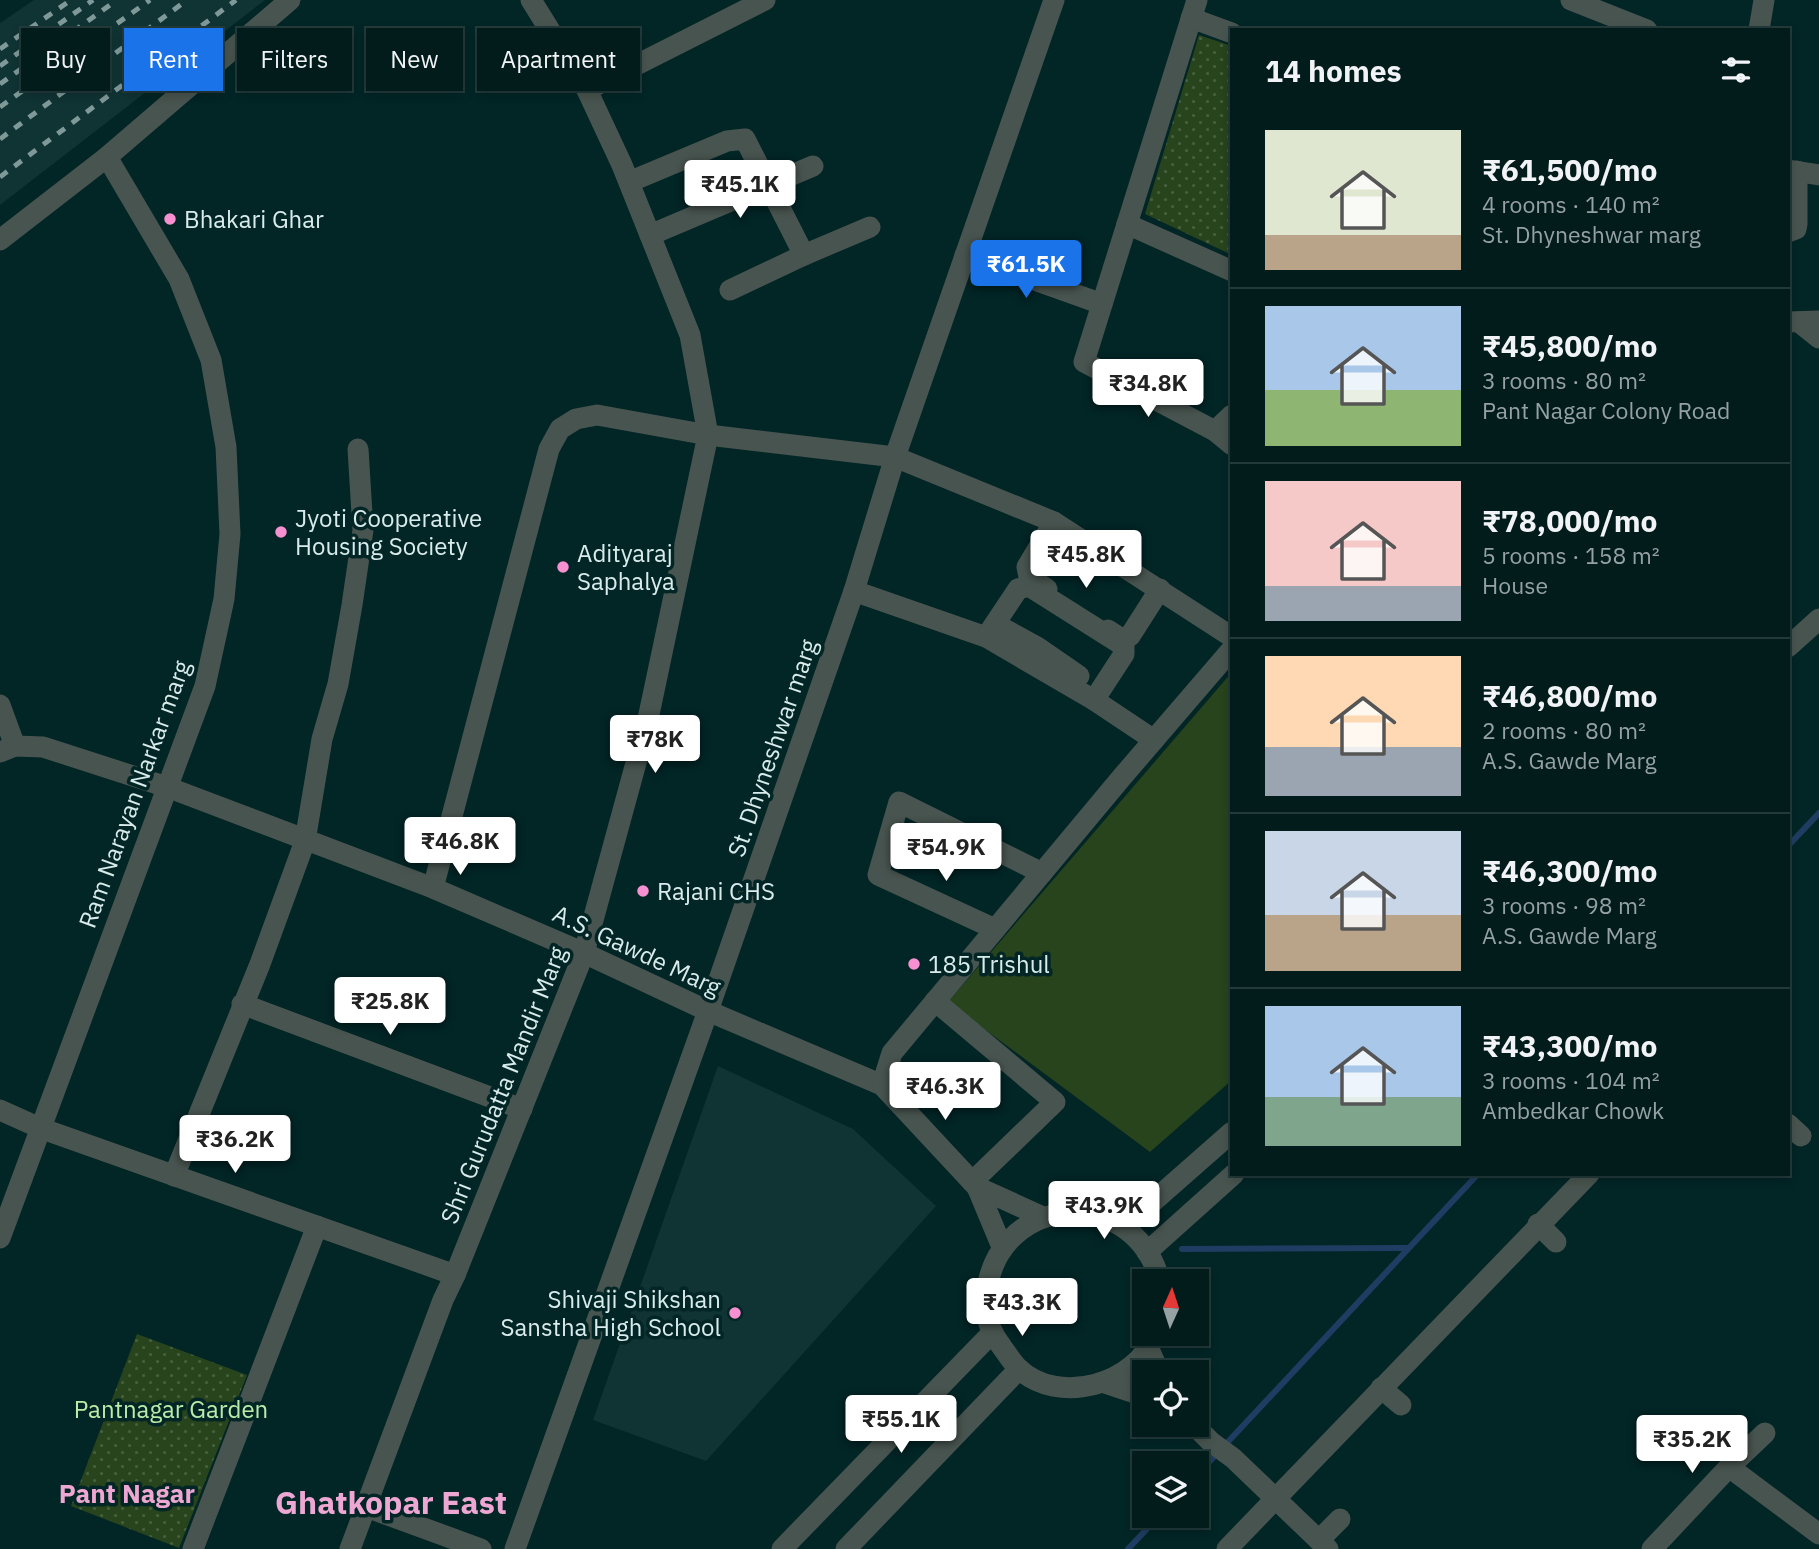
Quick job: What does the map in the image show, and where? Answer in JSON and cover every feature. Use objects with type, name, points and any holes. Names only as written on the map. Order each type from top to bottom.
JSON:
[{"type":"street","points":[[0,240],[107,157],[290,0]]},
{"type":"street","name":"Shri Gurudatta Mandir Marg","points":[[531,0],[548,28]]},
{"type":"street","points":[[640,63],[765,0]]},
{"type":"street","name":"St. Dhyneshwar marg","points":[[515,1549],[708,1011],[854,591],[895,457],[1054,0]]},
{"type":"street","points":[[1571,0],[1642,28]]},
{"type":"street","points":[[1759,28],[1764,0]]},
{"type":"street","points":[[1230,32],[1194,9],[1084,362],[1215,431],[1230,443]]},
{"type":"street","name":"Shri Gurudatta Mandir Marg","points":[[350,1549],[443,1300],[584,953],[648,719],[708,435],[690,335],[629,182],[587,91]]},
{"type":"street","points":[[629,182],[727,141],[746,139],[767,186],[804,255]]},
{"type":"street","name":"Ram Narayan Narkar marg","points":[[0,1238],[205,686],[225,599],[230,534],[226,447],[211,360],[179,279],[107,157]]},
{"type":"street","points":[[650,235],[813,166]]},
{"type":"street","points":[[1790,231],[1796,229],[1797,224],[1793,177],[1819,175]]},
{"type":"street","points":[[1127,224],[1230,270]]},
{"type":"street","points":[[730,290],[870,227]]},
{"type":"street","points":[[965,255],[1102,304]]},
{"type":"street","points":[[1802,322],[1819,338]]},
{"type":"street","points":[[433,888],[538,485],[549,449],[559,429],[576,419],[597,415],[708,435],[895,457],[1052,526],[1230,636]]},
{"type":"street","points":[[1215,431],[1230,417]]},
{"type":"street","points":[[174,1176],[260,964],[305,841],[322,739],[338,684],[363,530],[358,449]]},
{"type":"street","points":[[1052,526],[1027,567],[1029,577],[1122,639],[1130,636],[1157,593]]},
{"type":"street","points":[[991,631],[1018,589],[1028,586],[1124,646],[1124,654],[1097,695]]},
{"type":"street","points":[[854,591],[991,631],[1097,695],[1154,740]]},
{"type":"street","points":[[1790,646],[1819,619]]},
{"type":"street","points":[[882,1085],[892,1053],[1230,651]]},
{"type":"street","points":[[0,705],[8,749]]},
{"type":"street","name":"A.S. Gawde Marg","points":[[8,749],[43,747],[167,787],[433,888],[584,953],[708,1011],[882,1085],[975,1184],[1002,1247]]},
{"type":"street","points":[[995,929],[878,875],[899,802],[1042,873]]},
{"type":"street","points":[[935,1001],[1055,1102],[975,1184]]},
{"type":"street","points":[[243,1004],[522,1109]]},
{"type":"street","points":[[0,1110],[40,1128],[455,1275]]},
{"type":"street","points":[[1124,1227],[1230,1134]]},
{"type":"street","points":[[1147,1252],[1232,1176]]},
{"type":"street","points":[[1227,1549],[1586,1176]]},
{"type":"street","name":"A.S. Gawde Marg","points":[[975,1184],[1043,1217]]},
{"type":"street","points":[[1148,1346],[1139,1361],[1105,1383],[1068,1388],[1042,1382],[1019,1369],[992,1333],[985,1306],[988,1278],[1002,1247],[1018,1231],[1043,1217],[1071,1212],[1099,1216],[1124,1227],[1143,1244],[1156,1269]]},
{"type":"street","points":[[1538,1224],[1556,1242]]},
{"type":"street","points":[[193,1549],[317,1226]]},
{"type":"street","points":[[782,1549],[992,1333]]},
{"type":"street","points":[[846,1549],[1019,1369]]},
{"type":"street","points":[[1105,1383],[1132,1392]]},
{"type":"street","points":[[1381,1388],[1401,1405]]},
{"type":"street","points":[[1662,1546],[1689,1495],[1728,1459],[1765,1433]]},
{"type":"street","points":[[1208,1437],[1324,1545],[1340,1519]]},
{"type":"street","points":[[1728,1459],[1819,1534]]},
{"type":"street","points":[[366,1507],[481,1549]]},
{"type":"shaded area","points":[[34,0],[265,0],[223,32],[223,28],[124,28],[124,91],[147,91],[0,205],[0,23]]},
{"type":"shaded area","name":"Shivaji Shikshan Sanstha High School","points":[[718,1066],[853,1129],[936,1206],[706,1461],[593,1420]]},
{"type":"green space","points":[[1199,35],[1230,45],[1230,254],[1145,214]]},
{"type":"green space","points":[[1230,674],[1230,1082],[1150,1152],[948,1002]]},
{"type":"green space","name":"Pantnagar Garden","points":[[137,1334],[247,1375],[179,1548],[71,1506]]},
{"type":"waterway","points":[[1790,844],[1819,813]]},
{"type":"waterway","points":[[1209,1462],[1476,1176]]},
{"type":"waterway","points":[[1182,1249],[1408,1248]]},
{"type":"waterway","points":[[1128,1549],[1148,1528]]},
{"type":"railway","points":[[0,49],[71,0]]},
{"type":"railway","points":[[0,66],[93,0]]},
{"type":"railway","points":[[0,84],[117,0]]},
{"type":"railway","points":[[0,107],[150,0]]},
{"type":"railway","points":[[0,139],[187,0]]},
{"type":"railway","points":[[0,177],[236,0]]},
{"type":"place","name":"Bhakari Ghar","points":[[170,219]]},
{"type":"place","name":"Jyoti Cooperative Housing Society","points":[[281,532]]},
{"type":"place","name":"Adityaraj Saphalya","points":[[563,567]]},
{"type":"place","name":"Rajani CHS","points":[[643,891]]},
{"type":"place","name":"185 Trishul","points":[[914,964]]},
{"type":"place","name":"Shivaji Shikshan Sanstha High School","points":[[735,1313]]},
{"type":"district","name":"Pant Nagar","points":[[127,1493]]},
{"type":"district","name":"Ghatkopar East","points":[[391,1502]]}]
